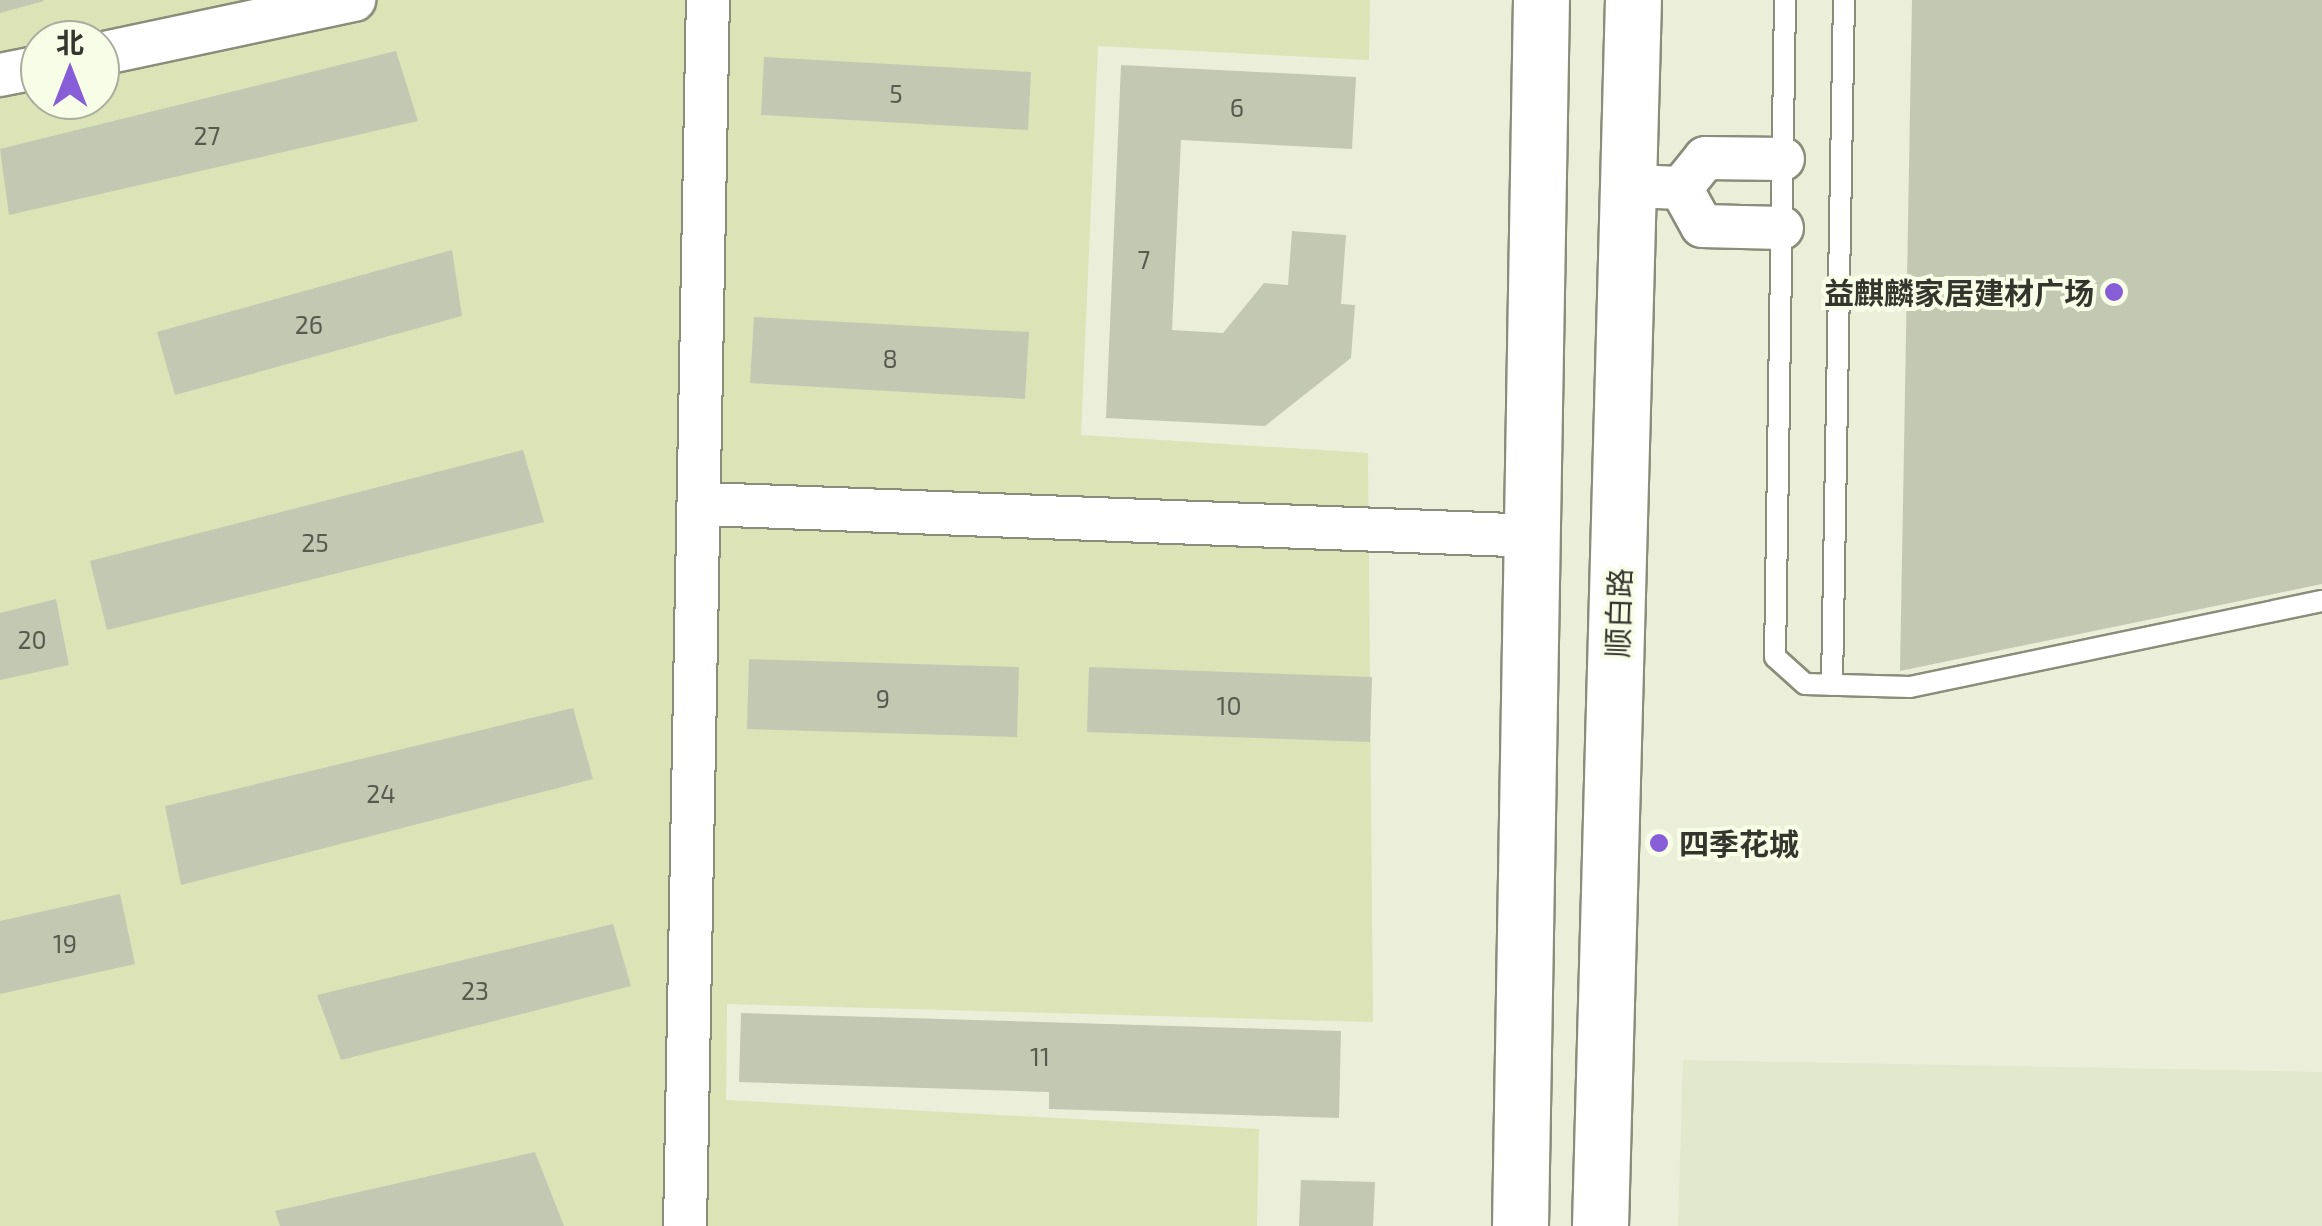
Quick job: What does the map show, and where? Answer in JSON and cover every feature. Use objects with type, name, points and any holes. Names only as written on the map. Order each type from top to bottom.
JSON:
[{"type":"main road","points":[[1520,1226],[1536,536],[1542,0]]},
{"type":"main road","name":"顺白路","points":[[1600,1226],[1656,187],[1633,0]]},
{"type":"street","points":[[120,50],[354,0]]},
{"type":"street","points":[[685,1226],[704,504],[708,0]]},
{"type":"street","points":[[1782,228],[1702,226],[1656,187],[1705,158],[1783,160]]},
{"type":"street","points":[[704,504],[1536,536]]},
{"type":"lane","points":[[1786,0],[1775,657],[1805,684],[1910,687],[2322,601]]},
{"type":"lane","points":[[1832,685],[1844,0]]},
{"type":"shaded area","points":[[0,0],[1370,0],[1369,60],[1098,46],[1081,435],[1368,453],[1373,1022],[727,1004],[726,1100],[1259,1129],[1257,1226],[0,1226]]},
{"type":"shaded area","points":[[1683,1060],[2322,1072],[2322,1226],[1678,1226]]},
{"type":"building","points":[[0,0],[43,0],[44,1],[0,13]]},
{"type":"building","name":"益麒麟家居建材广场","points":[[1912,0],[2322,0],[2322,584],[1900,671]]},
{"type":"building","points":[[396,51],[418,121],[9,215],[0,149]]},
{"type":"building","points":[[764,57],[1031,72],[1028,130],[761,115]]},
{"type":"building","points":[[1121,65],[1356,77],[1352,149],[1181,140],[1172,330],[1223,333],[1264,283],[1288,285],[1292,231],[1346,235],[1341,304],[1355,305],[1351,358],[1265,426],[1106,418]]},
{"type":"building","points":[[452,250],[462,316],[175,395],[157,332]]},
{"type":"building","points":[[754,317],[1029,332],[1025,399],[750,383]]},
{"type":"building","points":[[523,450],[544,522],[107,630],[90,561]]},
{"type":"building","points":[[56,599],[69,665],[0,680],[0,613]]},
{"type":"building","points":[[749,659],[1019,667],[1017,737],[747,729]]},
{"type":"building","points":[[1089,667],[1372,677],[1370,742],[1087,732]]},
{"type":"building","points":[[573,708],[593,779],[181,885],[165,806]]},
{"type":"building","points":[[120,894],[135,964],[0,994],[0,921]]},
{"type":"building","points":[[613,924],[631,986],[341,1060],[317,995]]},
{"type":"building","points":[[741,1013],[1341,1031],[1339,1118],[1049,1109],[1049,1092],[739,1082]]},
{"type":"building","points":[[535,1152],[564,1226],[280,1226],[275,1211]]},
{"type":"building","points":[[1301,1180],[1375,1182],[1373,1226],[1299,1226]]},
{"type":"place","name":"益麒麟家居建材广场","points":[[2114,292]]},
{"type":"place","name":"四季花城","points":[[1659,843]]}]
